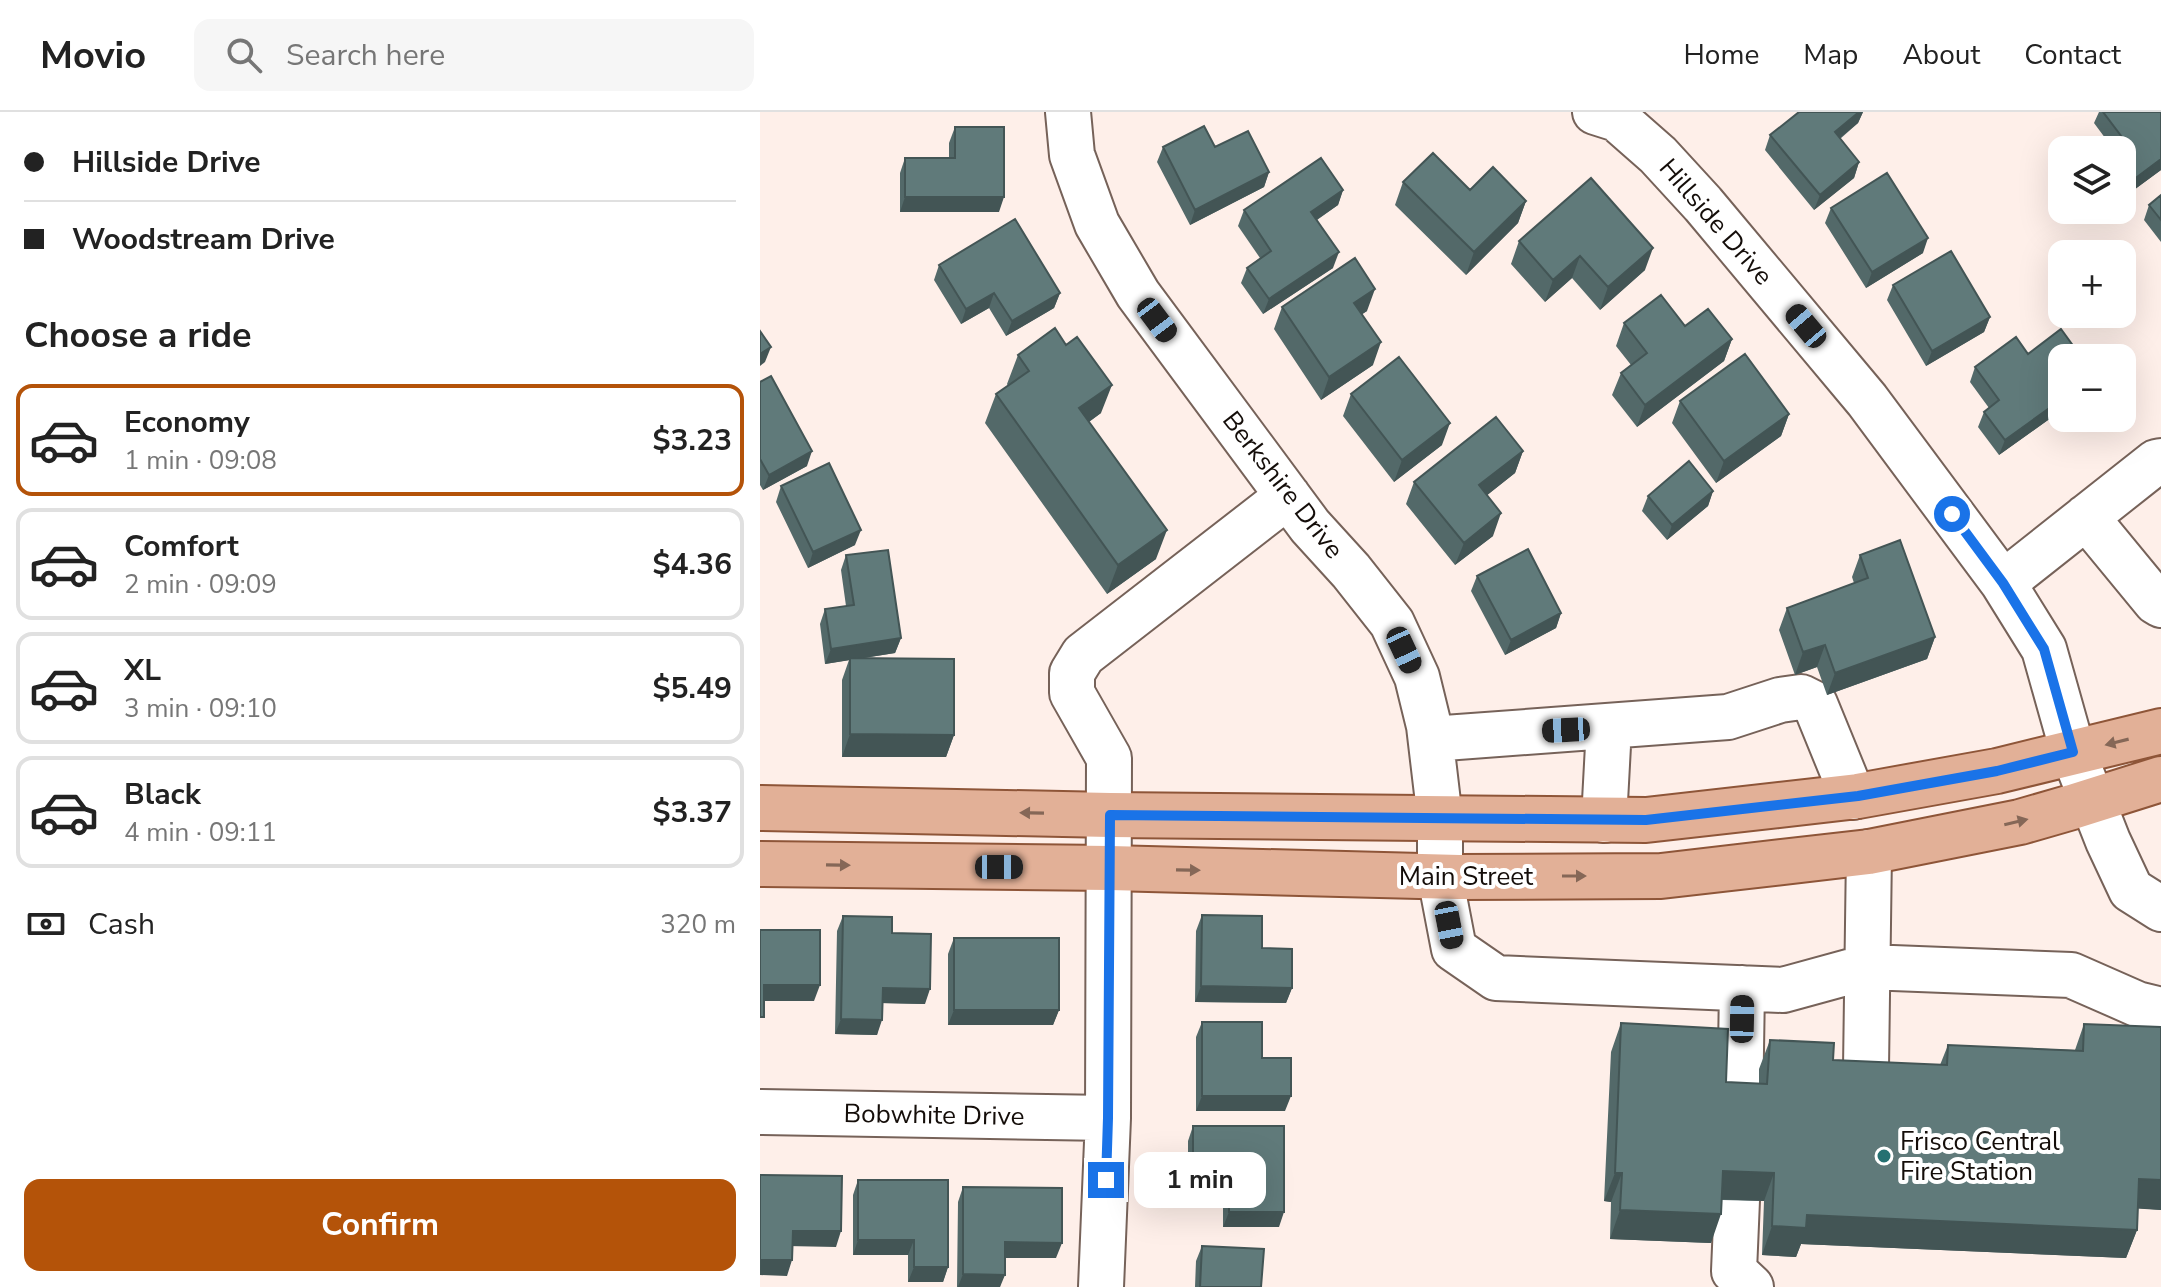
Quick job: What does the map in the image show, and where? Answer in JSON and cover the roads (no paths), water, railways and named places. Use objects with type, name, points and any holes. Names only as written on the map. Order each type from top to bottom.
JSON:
[{"type":"main road","points":[[760,808],[1646,820],[1853,797],[1997,771],[2161,731]]},
{"type":"main road","name":"Main Street","points":[[760,864],[1440,876],[1661,876],[1869,852],[2020,822],[2161,779]]},
{"type":"street","name":"Berkshire Drive","points":[[1068,112],[1072,155],[1097,224],[1138,294],[1310,526],[1392,623],[1417,677],[1431,739],[1440,819],[1440,876],[1454,949],[1496,978],[1783,990],[1867,967],[2071,975],[2137,1004],[2161,1010]]},
{"type":"street","name":"Hillside Drive","points":[[1595,112],[1617,119],[1658,155],[1703,204],[1867,400],[2003,583],[2044,649],[2073,752],[2131,890],[2161,909]]},
{"type":"street","points":[[2003,583],[2161,461]]},
{"type":"street","points":[[1101,1287],[1108,1118],[1109,758],[1072,693],[1072,673],[1083,655],[1288,496]]},
{"type":"street","points":[[2086,517],[2161,605]]},
{"type":"street","points":[[1431,739],[1728,717],[1780,700],[1801,697],[1815,704],[1853,797]]},
{"type":"street","points":[[1604,820],[1609,727]]},
{"type":"street","points":[[1866,1068],[1869,852]]},
{"type":"street","points":[[1740,1112],[1742,988]]},
{"type":"street","name":"Bobwhite Drive","points":[[760,1112],[1108,1118]]},
{"type":"street","points":[[1737,1200],[1734,1271],[1751,1287]]},
{"type":"place","name":"Frisco Central Fire Station","points":[[1884,1156]]}]
